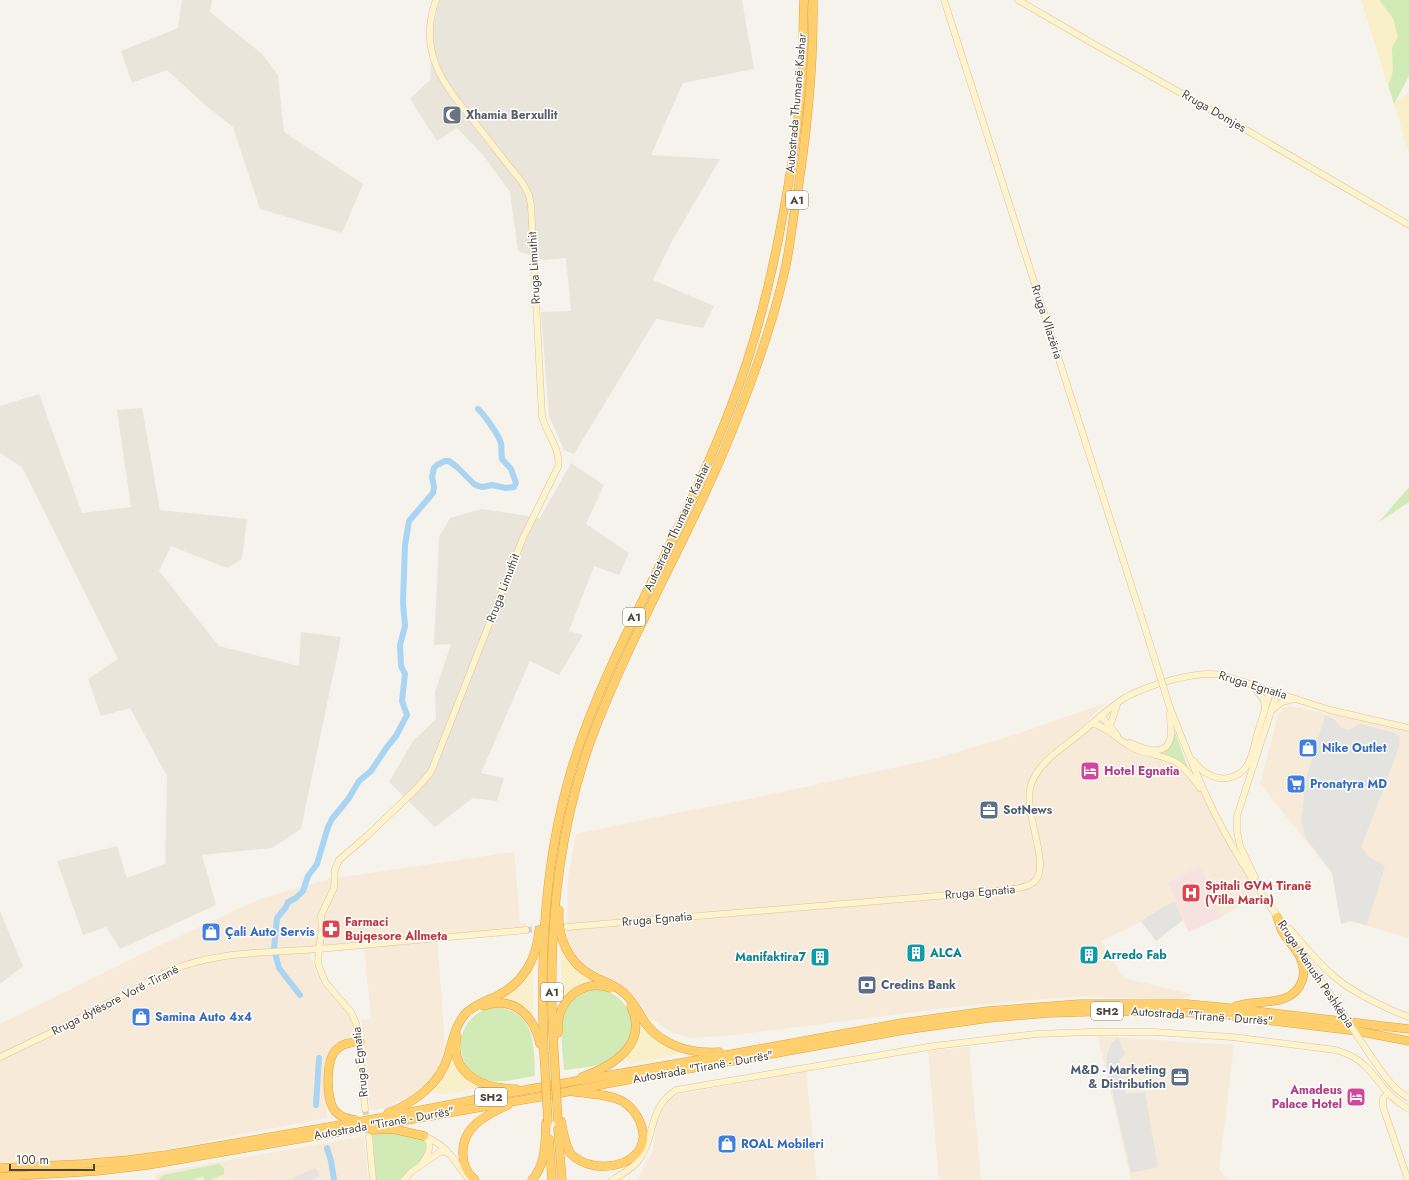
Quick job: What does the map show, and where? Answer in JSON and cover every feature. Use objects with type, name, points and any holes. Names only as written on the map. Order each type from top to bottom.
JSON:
[{"type":"highway","name":"Autostrada Thumanë Kashar","points":[[547,1122],[546,1081],[543,1053],[542,975],[544,921],[550,864],[559,808],[589,720],[614,660],[696,490],[740,384],[760,320],[773,266],[794,147],[802,62],[804,0]]},
{"type":"highway","name":"Autostrada Thumanë Kashar","points":[[560,1121],[556,1089],[556,1052],[552,988],[553,920],[563,845],[570,825],[592,739],[607,700],[640,626],[679,550],[708,486],[739,414],[768,330],[784,273],[806,136],[813,63],[813,0]]},
{"type":"highway","points":[[570,825],[562,887],[559,926],[561,938],[566,948],[571,957],[581,968],[620,990],[630,1000],[645,1023],[654,1033],[666,1042],[683,1048],[700,1052],[710,1052],[796,1043]]},
{"type":"highway","points":[[375,1119],[406,1105],[427,1089],[439,1076],[443,1069],[456,1031],[465,1014],[475,1006],[510,988],[526,971],[534,956],[538,940],[542,887],[555,827]]},
{"type":"highway","points":[[1229,1008],[1250,1003],[1275,1002],[1281,1000],[1292,994],[1301,982],[1303,976],[1300,957],[1281,929],[1277,917]]},
{"type":"highway","points":[[556,1052],[560,1015],[565,1002],[574,993],[584,987],[601,986],[619,993],[629,1003],[634,1014],[636,1025],[633,1039],[627,1050],[610,1064],[596,1072],[566,1083]]},
{"type":"highway","points":[[530,1089],[498,1088],[480,1082],[465,1072],[457,1056],[456,1047],[458,1032],[465,1020],[477,1009],[492,1003],[506,1004],[518,1008],[529,1018],[537,1032],[543,1053]]},
{"type":"highway","name":"Autostrada \"Tiranë - Durrës\"","points":[[0,1168],[82,1164],[140,1158],[375,1119],[530,1089],[945,1016],[1080,1004],[1187,1004],[1409,1029]]},
{"type":"highway","name":"Autostrada \"Tiranë - Durrës\"","points":[[0,1177],[128,1168],[516,1101],[904,1030],[989,1018],[1049,1013],[1127,1011],[1178,1012],[1357,1031],[1409,1041]]},
{"type":"highway","points":[[360,1042],[342,1045],[333,1054],[330,1063],[329,1094],[332,1106],[338,1114],[347,1119],[363,1120]]},
{"type":"highway","points":[[560,1121],[571,1154],[580,1164],[589,1170],[605,1173],[619,1171],[631,1163],[639,1152],[642,1138],[641,1124],[630,1106],[618,1099],[610,1097],[569,1091]]},
{"type":"highway","points":[[474,1180],[464,1164],[463,1148],[468,1133],[471,1128],[483,1118],[516,1101]]},
{"type":"highway","points":[[560,1121],[562,1180]]},
{"type":"highway","points":[[532,1180],[539,1170],[542,1162],[547,1122]]},
{"type":"highway","points":[[547,1122],[552,1180]]},
{"type":"highway","points":[[329,1133],[393,1129],[424,1136]]},
{"type":"main road","name":"Rruga Limuthit","points":[[318,948],[322,932],[321,915],[334,888],[335,868],[339,860],[367,836],[417,788],[426,778],[434,765],[523,538],[558,467],[559,458],[542,416],[531,205],[525,187],[461,105],[439,74],[436,67],[430,38],[430,23],[436,0]]},
{"type":"main road","name":"Rruga Vllazëria","points":[[944,0],[1150,644]]},
{"type":"main road","name":"Rruga Domjes","points":[[1018,0],[1230,120],[1409,225]]},
{"type":"main road","name":"Rruga Manush Peshkëpia","points":[[1150,644],[1170,707],[1187,752],[1206,795],[1239,858],[1389,1083],[1401,1094],[1409,1098]]},
{"type":"main road","name":"Rruga Egnatia","points":[[567,927],[1008,890],[1026,887],[1035,882],[1039,876],[1041,867],[1029,804],[1032,782],[1047,761],[1100,716],[1126,697],[1183,677],[1204,673],[1222,674],[1337,712],[1409,728]]},
{"type":"main road","points":[[1252,685],[1264,700],[1268,710]]},
{"type":"main road","points":[[1257,887],[1254,876],[1240,846],[1237,831],[1237,816],[1268,710],[1270,691]]},
{"type":"main road","points":[[1187,752],[1205,773],[1212,777],[1222,779],[1238,774],[1249,763],[1268,710],[1277,693]]},
{"type":"main road","points":[[1268,710],[1282,702],[1294,698]]},
{"type":"main road","points":[[1110,726],[1118,702]]},
{"type":"main road","points":[[1100,716],[1117,735],[1125,740],[1150,750],[1159,750],[1165,747],[1170,740],[1170,707]]},
{"type":"main road","points":[[1100,716],[1111,733]]},
{"type":"main road","points":[[1092,724],[1100,725],[1120,741],[1140,752],[1178,763],[1190,773],[1206,795]]},
{"type":"main road","points":[[1277,917],[1286,924],[1304,946],[1337,979],[1358,992],[1409,1017]]},
{"type":"main road","points":[[318,948],[526,930]]},
{"type":"main road","name":"Rruga dytësore Vorë -Tiranë","points":[[0,1057],[48,1035],[157,977],[181,966],[212,958],[318,948]]},
{"type":"main road","name":"Rruga Egnatia","points":[[318,948],[318,963],[322,977],[329,988],[354,1018],[358,1028],[365,1109]]},
{"type":"main road","points":[[612,1180],[629,1169],[639,1159],[646,1145],[657,1111],[666,1098],[676,1090],[881,1054],[1036,1034],[1154,1032],[1232,1037],[1336,1050],[1346,1053],[1358,1060],[1364,1065],[1387,1094],[1409,1109]]},
{"type":"main road","points":[[1387,1094],[1383,1098],[1383,1107],[1408,1180]]},
{"type":"main road","points":[[424,1136],[439,1144],[450,1154],[469,1180]]},
{"type":"main road","points":[[404,1180],[424,1161],[429,1148],[428,1139],[424,1136]]},
{"type":"main road","points":[[369,1137],[373,1180]]},
{"type":"main road","points":[[418,1167],[441,1151],[450,1154]]},
{"type":"shaded area","points":[[182,0],[212,0],[210,12],[262,54],[278,75],[284,132],[363,184],[342,233],[260,209],[233,127],[204,104],[167,70],[132,83],[121,51],[178,28]]},
{"type":"shaded area","points":[[439,0],[742,0],[754,69],[683,83],[651,155],[720,159],[671,243],[653,280],[714,306],[703,328],[656,319],[574,454],[564,450],[549,416],[541,312],[571,311],[566,258],[544,260],[518,251],[510,192],[483,155],[457,128],[437,141],[410,99],[430,80],[433,30]]},
{"type":"shaded area","points":[[39,394],[82,513],[131,507],[117,410],[142,408],[160,510],[247,519],[242,559],[227,568],[171,546],[159,571],[219,646],[299,666],[301,632],[341,637],[301,829],[272,848],[202,855],[216,905],[120,949],[106,927],[83,935],[57,861],[117,846],[127,878],[165,864],[167,776],[130,708],[101,716],[88,679],[118,659],[22,467],[0,453],[0,406]]},
{"type":"shaded area","points":[[571,463],[604,485],[586,524],[629,553],[619,575],[594,566],[569,631],[583,635],[559,675],[530,661],[481,773],[504,778],[497,801],[473,798],[435,827],[389,782],[413,741],[436,719],[435,692],[451,644],[434,645],[439,537],[450,518],[482,509],[540,518]]},
{"type":"shaded area","points":[[1106,703],[1088,720],[1115,737],[1172,760],[1197,784],[1260,891],[1227,914],[1189,932],[1182,920],[1156,941],[1141,922],[1101,941],[1124,978],[1194,995],[1176,1000],[1083,996],[987,1004],[944,1008],[725,1036],[691,1038],[673,1033],[645,1015],[633,995],[623,986],[594,970],[583,962],[568,942],[568,877],[576,834],[930,760],[1008,737]]},
{"type":"shaded area","points":[[1289,706],[1409,730],[1409,938],[1350,921],[1341,924],[1332,873],[1260,784],[1278,715],[1283,709]]},
{"type":"shaded area","points":[[1325,715],[1334,719],[1341,728],[1349,730],[1360,724],[1395,733],[1400,738],[1399,746],[1384,788],[1361,847],[1368,856],[1385,866],[1367,925],[1350,921],[1341,924],[1332,873],[1306,838],[1301,821],[1306,779]]},
{"type":"shaded area","points":[[514,852],[520,923],[527,923],[526,930],[437,938],[445,1044],[440,1063],[429,1080],[406,1100],[393,1102],[391,1107],[370,1110],[361,1020],[371,1019],[364,945],[319,948],[310,956],[321,984],[345,1009],[353,1021],[354,1031],[351,1036],[338,1045],[326,1089],[327,1118],[146,1153],[70,1162],[0,1163],[0,1024],[165,943],[260,899],[329,879]]},
{"type":"shaded area","name":"Spitali GVM Tiranë (Villa Maria)","points":[[1200,865],[1221,917],[1189,932],[1168,883]]},
{"type":"shaded area","points":[[1175,902],[1183,920],[1156,941],[1141,921],[1163,907]]},
{"type":"shaded area","points":[[0,911],[23,966],[0,984]]},
{"type":"shaded area","points":[[1098,1036],[1234,1045],[1219,1170],[1228,1180],[1131,1180]]},
{"type":"shaded area","points":[[1118,1038],[1125,1054],[1120,1058],[1119,1067],[1126,1094],[1145,1092],[1158,1167],[1131,1173],[1106,1064],[1107,1054],[1111,1044]]},
{"type":"shaded area","points":[[969,1047],[981,1180],[939,1180],[928,1051]]},
{"type":"shaded area","points":[[806,1071],[817,1180],[637,1180],[653,1151],[657,1120],[671,1099],[679,1094]]},
{"type":"shaded area","points":[[364,1136],[368,1180],[155,1179],[157,1173]]},
{"type":"shaded area","points":[[316,1168],[320,1176],[311,1180],[293,1180],[292,1178]]},
{"type":"green space","points":[[1362,0],[1409,0],[1409,76],[1394,104]]},
{"type":"green space","points":[[1409,487],[1409,502],[1379,522]]},
{"type":"green space","points":[[1175,732],[1188,768],[1182,763],[1163,754],[1173,740]]},
{"type":"green space","points":[[591,989],[605,991],[617,997],[625,1005],[630,1016],[631,1027],[629,1039],[623,1050],[607,1062],[589,1067],[564,1070],[562,1023],[565,1012],[570,1002],[579,995]]},
{"type":"green space","points":[[497,1007],[510,1010],[519,1015],[530,1031],[533,1041],[535,1076],[505,1081],[486,1080],[477,1076],[470,1070],[465,1062],[461,1044],[462,1035],[466,1026],[477,1013]]},
{"type":"green space","points":[[396,1133],[425,1140],[427,1146],[423,1157],[400,1180],[376,1180],[372,1134]]},
{"type":"green space","points":[[219,1164],[224,1168],[224,1174],[210,1180],[204,1180],[203,1176],[193,1180],[158,1180],[163,1175]]},
{"type":"sand","points":[[1362,0],[1379,0],[1393,18],[1398,37],[1392,48],[1393,71],[1388,87]]},
{"type":"sand","points":[[1409,91],[1409,153],[1394,104]]},
{"type":"sand","points":[[561,946],[599,982],[561,1002]]},
{"type":"sand","points":[[532,967],[533,1017],[518,1005],[499,999]]},
{"type":"sand","points":[[638,1019],[680,1054],[630,1064],[626,1057],[636,1042]]},
{"type":"sand","points":[[452,1051],[481,1087],[448,1094],[441,1094],[432,1091]]},
{"type":"waterway","points":[[300,995],[279,968],[274,949],[277,918],[288,902],[296,898],[303,891],[308,876],[317,864],[328,827],[332,819],[349,798],[359,781],[371,771],[396,736],[407,715],[402,701],[405,674],[401,666],[400,645],[405,626],[403,603],[405,545],[409,521],[433,493],[434,487],[432,477],[434,468],[445,461],[449,461],[457,467],[474,484],[478,486],[483,487],[492,485],[506,488],[514,487],[516,483],[511,469],[502,459],[500,440],[478,409]]},
{"type":"waterway","points":[[316,1105],[319,1058]]},
{"type":"waterway","points":[[327,1148],[334,1180]]},
{"type":"tunnel","points":[[526,930],[558,927]]},
{"type":"tunnel","points":[[365,1109],[369,1137]]},
{"type":"place","name":"Xhamia Berxullit","points":[[452,115]]},
{"type":"place","name":"Nike Outlet","points":[[1308,748]]},
{"type":"place","name":"Hotel Egnatia","points":[[1090,771]]},
{"type":"place","name":"Pronatyra MD","points":[[1296,784]]},
{"type":"place","name":"SotNews","points":[[989,810]]},
{"type":"place","name":"Spitali GVM Tiranë (Villa Maria)","points":[[1191,893]]},
{"type":"place","name":"Farmaci Bujqesore Allmeta","points":[[331,929]]},
{"type":"place","name":"Çali Auto Servis","points":[[211,932]]},
{"type":"place","name":"ALCA","points":[[916,953]]},
{"type":"place","name":"Arredo Fab","points":[[1089,955]]},
{"type":"place","name":"Manifaktira7","points":[[820,957]]},
{"type":"place","name":"Credins Bank","points":[[867,985]]},
{"type":"place","name":"Samina Auto 4x4","points":[[141,1017]]},
{"type":"place","name":"M&D - Marketing & Distribution","points":[[1180,1077]]},
{"type":"place","name":"Amadeus Palace Hotel","points":[[1356,1097]]},
{"type":"place","name":"ROAL Mobileri","points":[[727,1144]]}]
